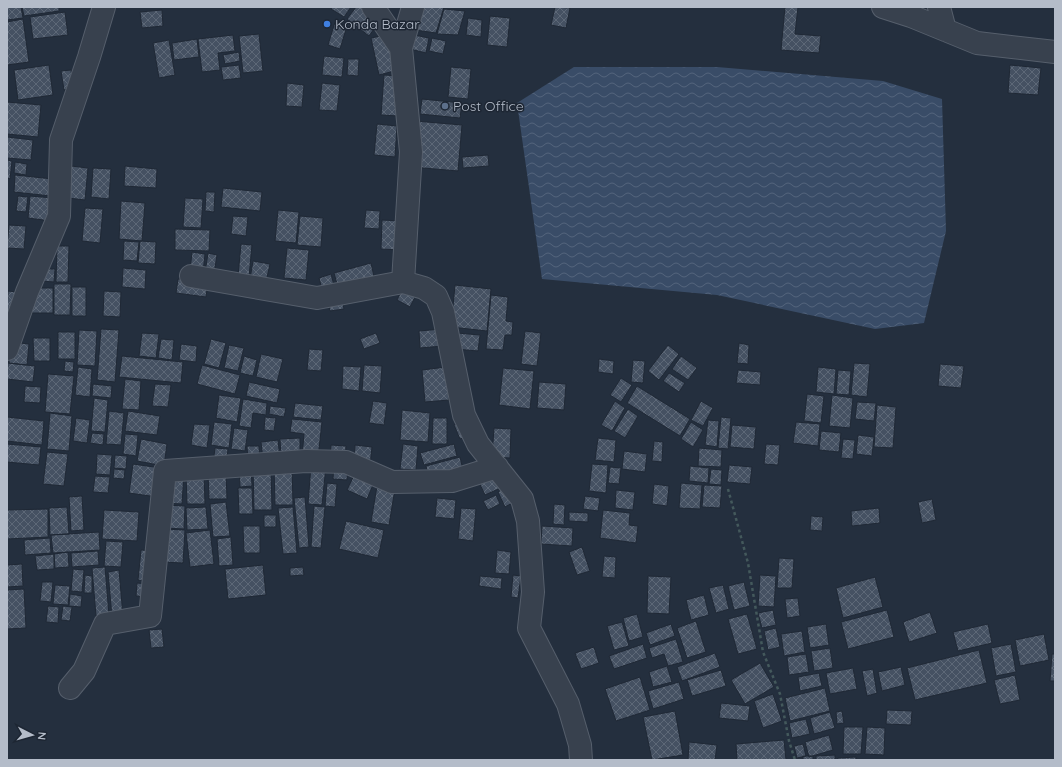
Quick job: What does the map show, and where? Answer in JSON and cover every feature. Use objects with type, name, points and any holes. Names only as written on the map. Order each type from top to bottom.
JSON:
[{"type":"street","points":[[7,349],[27,292],[59,216],[61,140],[104,7]]},
{"type":"street","points":[[373,7],[401,48]]},
{"type":"street","points":[[404,282],[411,152],[401,48],[413,7]]},
{"type":"street","points":[[883,7],[911,16],[977,43],[1055,52]]},
{"type":"street","points":[[939,7],[945,30]]},
{"type":"street","points":[[191,276],[317,298],[404,282],[424,288],[436,296],[443,312],[464,415],[478,444],[522,499],[528,522],[533,592],[529,628],[568,704],[580,744],[581,760]]},
{"type":"street","points":[[70,688],[84,671],[105,624],[150,616],[165,471],[306,461],[346,462],[392,482],[452,481],[497,467]]},
{"type":"path","points":[[728,490],[748,563],[762,652],[780,694],[789,741],[795,760]]},
{"type":"water","points":[[574,67],[717,67],[883,81],[942,99],[946,231],[924,323],[875,329],[717,295],[542,279],[517,103]]},
{"type":"building","points":[[7,7],[21,7],[23,18],[7,20]]},
{"type":"building","points":[[22,7],[59,7],[59,11],[24,16]]},
{"type":"building","points":[[332,7],[351,7],[344,17],[331,9]]},
{"type":"building","points":[[356,7],[360,7],[379,22],[369,36],[347,19]]},
{"type":"building","points":[[423,7],[444,7],[436,33],[415,30]]},
{"type":"building","points":[[555,7],[570,8],[566,28],[551,25]]},
{"type":"building","points":[[785,7],[798,7],[795,34],[821,36],[819,53],[781,50]]},
{"type":"building","points":[[444,9],[465,11],[458,35],[437,34]]},
{"type":"building","points":[[162,10],[163,26],[142,28],[140,12]]},
{"type":"building","points":[[65,12],[68,35],[33,39],[30,17]]},
{"type":"building","points":[[490,16],[510,18],[507,47],[487,45]]},
{"type":"building","points":[[468,18],[482,20],[481,37],[466,35]]},
{"type":"building","points":[[23,19],[29,62],[7,65],[7,22]]},
{"type":"building","points":[[335,22],[347,26],[340,49],[328,45]]},
{"type":"building","points":[[259,34],[263,71],[243,73],[239,36]]},
{"type":"building","points":[[390,34],[398,70],[379,75],[371,38]]},
{"type":"building","points":[[409,34],[429,38],[426,53],[406,48]]},
{"type":"building","points":[[233,35],[235,51],[218,53],[220,70],[202,72],[198,39]]},
{"type":"building","points":[[432,38],[446,41],[443,54],[429,51]]},
{"type":"building","points":[[197,39],[199,57],[174,60],[172,43]]},
{"type":"building","points":[[169,40],[175,75],[159,78],[153,43]]},
{"type":"building","points":[[239,52],[240,61],[225,64],[223,55]]},
{"type":"building","points":[[324,56],[344,58],[342,77],[322,75]]},
{"type":"building","points":[[348,59],[359,59],[358,76],[347,75]]},
{"type":"building","points":[[49,65],[53,95],[18,100],[14,70]]},
{"type":"building","points":[[239,65],[241,78],[223,80],[221,67]]},
{"type":"building","points":[[1010,65],[1041,68],[1038,95],[1008,93]]},
{"type":"building","points":[[451,67],[471,69],[468,99],[448,97]]},
{"type":"building","points":[[71,70],[73,88],[64,90],[61,71]]},
{"type":"building","points":[[384,75],[400,76],[398,116],[381,115]]},
{"type":"building","points":[[287,83],[304,85],[302,107],[286,106]]},
{"type":"building","points":[[322,83],[340,85],[337,111],[319,110]]},
{"type":"building","points":[[422,99],[462,103],[460,118],[420,114]]},
{"type":"building","points":[[7,102],[41,105],[38,137],[7,134]]},
{"type":"building","points":[[415,121],[462,125],[458,171],[412,167]]},
{"type":"building","points":[[377,124],[397,126],[395,157],[374,155]]},
{"type":"building","points":[[7,137],[33,140],[31,160],[7,158]]},
{"type":"building","points":[[488,155],[489,166],[463,168],[462,157]]},
{"type":"building","points":[[7,160],[12,161],[10,179],[7,178]]},
{"type":"building","points":[[15,162],[27,164],[26,175],[14,173]]},
{"type":"building","points":[[71,166],[88,168],[85,200],[68,198]]},
{"type":"building","points":[[125,166],[157,169],[156,188],[124,186]]},
{"type":"building","points":[[93,168],[111,169],[109,199],[91,197]]},
{"type":"building","points":[[15,175],[53,179],[51,196],[14,192]]},
{"type":"building","points":[[223,188],[262,192],[260,211],[221,207]]},
{"type":"building","points":[[206,192],[215,192],[214,212],[205,211]]},
{"type":"building","points":[[18,196],[28,197],[26,212],[16,211]]},
{"type":"building","points":[[30,196],[53,198],[51,221],[28,218]]},
{"type":"building","points":[[185,198],[203,199],[201,228],[183,227]]},
{"type":"building","points":[[121,201],[145,203],[142,241],[119,239]]},
{"type":"building","points":[[85,208],[103,209],[100,243],[82,241]]},
{"type":"building","points":[[278,210],[299,212],[296,243],[275,241]]},
{"type":"building","points":[[366,210],[380,211],[379,229],[364,228]]},
{"type":"building","points":[[233,216],[248,217],[246,236],[231,234]]},
{"type":"building","points":[[300,216],[323,218],[321,247],[297,245]]},
{"type":"building","points":[[382,220],[401,221],[400,250],[381,249]]},
{"type":"building","points":[[9,225],[26,226],[24,249],[7,248]]},
{"type":"building","points":[[175,229],[210,230],[209,251],[175,250]]},
{"type":"building","points":[[124,241],[139,242],[137,261],[123,260]]},
{"type":"building","points":[[140,241],[156,242],[155,264],[138,263]]},
{"type":"building","points":[[241,244],[252,245],[249,277],[238,276]]},
{"type":"building","points":[[57,246],[69,246],[68,282],[56,282]]},
{"type":"building","points":[[287,248],[309,250],[306,280],[284,278]]},
{"type":"building","points":[[192,252],[205,254],[203,273],[190,271]]},
{"type":"building","points":[[208,253],[217,255],[214,274],[205,273]]},
{"type":"building","points":[[253,261],[270,264],[266,282],[250,279]]},
{"type":"building","points":[[371,263],[375,281],[339,291],[334,273]]},
{"type":"building","points":[[123,268],[146,270],[145,289],[122,287]]},
{"type":"building","points":[[42,269],[55,269],[54,282],[41,281]]},
{"type":"building","points":[[331,274],[335,289],[323,293],[319,278]]},
{"type":"building","points":[[178,279],[208,282],[206,297],[176,293]]},
{"type":"building","points":[[54,284],[71,284],[70,315],[54,315]]},
{"type":"building","points":[[455,285],[491,289],[487,331],[451,327]]},
{"type":"building","points":[[72,287],[86,287],[86,316],[72,316]]},
{"type":"building","points":[[32,288],[53,288],[53,313],[32,313]]},
{"type":"building","points":[[403,288],[416,295],[410,307],[397,300]]},
{"type":"building","points":[[8,291],[17,292],[14,316],[7,315]]},
{"type":"building","points":[[104,291],[121,292],[120,317],[103,316]]},
{"type":"building","points":[[491,295],[508,297],[506,321],[513,322],[512,335],[505,335],[503,350],[486,349]]},
{"type":"building","points":[[343,304],[344,309],[330,311],[329,306]]},
{"type":"building","points":[[101,329],[119,330],[115,382],[97,380]]},
{"type":"building","points":[[442,329],[443,346],[420,348],[419,331]]},
{"type":"building","points":[[79,330],[97,331],[95,366],[77,365]]},
{"type":"building","points":[[525,331],[541,333],[537,366],[521,364]]},
{"type":"building","points":[[58,332],[75,332],[75,359],[58,359]]},
{"type":"building","points":[[142,333],[159,334],[156,358],[139,356]]},
{"type":"building","points":[[376,333],[380,343],[364,349],[360,339]]},
{"type":"building","points":[[457,333],[480,335],[478,351],[455,349]]},
{"type":"building","points":[[33,338],[50,338],[50,361],[34,361]]},
{"type":"building","points":[[161,339],[174,340],[172,360],[158,358]]},
{"type":"building","points":[[211,339],[226,343],[219,368],[204,364]]},
{"type":"building","points":[[11,342],[29,344],[27,365],[9,363]]},
{"type":"building","points":[[739,343],[749,345],[748,364],[737,363]]},
{"type":"building","points":[[181,344],[197,346],[196,362],[179,360]]},
{"type":"building","points":[[229,345],[244,348],[238,371],[224,368]]},
{"type":"building","points":[[668,345],[679,354],[659,380],[648,371]]},
{"type":"building","points":[[309,349],[323,350],[321,371],[307,370]]},
{"type":"building","points":[[261,354],[283,359],[277,382],[256,377]]},
{"type":"building","points":[[122,356],[183,362],[181,383],[119,377]]},
{"type":"building","points":[[244,356],[257,360],[253,376],[240,373]]},
{"type":"building","points":[[681,356],[697,368],[688,380],[672,369]]},
{"type":"building","points":[[599,359],[614,361],[613,374],[598,372]]},
{"type":"building","points":[[633,360],[645,361],[643,383],[631,382]]},
{"type":"building","points":[[65,361],[74,362],[73,372],[64,371]]},
{"type":"building","points":[[8,363],[35,366],[33,382],[7,379]]},
{"type":"building","points":[[854,363],[870,364],[867,397],[851,395]]},
{"type":"building","points":[[940,364],[964,366],[961,388],[938,386]]},
{"type":"building","points":[[202,365],[240,375],[235,394],[197,384]]},
{"type":"building","points":[[364,365],[382,366],[380,393],[362,391]]},
{"type":"building","points":[[343,366],[361,367],[359,391],[342,389]]},
{"type":"building","points":[[78,367],[92,369],[90,397],[75,395]]},
{"type":"building","points":[[446,367],[449,400],[425,402],[422,370]]},
{"type":"building","points":[[818,367],[836,369],[834,394],[816,392]]},
{"type":"building","points":[[503,368],[534,371],[530,409],[499,405]]},
{"type":"building","points":[[738,370],[761,372],[760,385],[736,383]]},
{"type":"building","points":[[838,370],[851,371],[849,395],[836,394]]},
{"type":"building","points":[[669,373],[685,383],[679,392],[663,381]]},
{"type":"building","points":[[48,374],[74,376],[70,414],[45,412]]},
{"type":"building","points":[[621,378],[632,385],[621,402],[610,395]]},
{"type":"building","points":[[125,379],[141,381],[139,410],[122,409]]},
{"type":"building","points":[[249,382],[280,389],[277,403],[246,396]]},
{"type":"building","points":[[539,382],[566,384],[564,410],[537,408]]},
{"type":"building","points":[[93,384],[112,386],[111,398],[92,396]]},
{"type":"building","points":[[155,384],[171,385],[168,407],[152,406]]},
{"type":"building","points":[[25,386],[41,387],[40,403],[24,402]]},
{"type":"building","points":[[637,386],[690,419],[680,436],[627,403]]},
{"type":"building","points":[[807,394],[824,396],[821,423],[804,421]]},
{"type":"building","points":[[219,395],[241,398],[237,422],[216,418]]},
{"type":"building","points":[[832,395],[853,398],[850,428],[829,426]]},
{"type":"building","points":[[94,398],[108,400],[105,432],[91,431]]},
{"type":"building","points":[[243,399],[267,403],[266,415],[253,413],[251,428],[239,426]]},
{"type":"building","points":[[373,401],[387,403],[384,425],[369,423]]},
{"type":"building","points":[[615,401],[625,408],[612,431],[601,425]]},
{"type":"building","points":[[701,401],[713,408],[703,426],[691,420]]},
{"type":"building","points":[[857,402],[876,403],[874,421],[855,419]]},
{"type":"building","points":[[295,403],[323,406],[321,420],[293,417]]},
{"type":"building","points":[[877,405],[896,407],[893,448],[874,447]]},
{"type":"building","points":[[270,406],[286,408],[284,417],[269,414]]},
{"type":"building","points":[[628,409],[638,416],[625,438],[614,431]]},
{"type":"building","points":[[402,410],[430,413],[428,442],[400,440]]},
{"type":"building","points":[[109,411],[124,413],[121,445],[106,444]]},
{"type":"building","points":[[128,411],[160,416],[157,435],[125,431]]},
{"type":"building","points":[[50,413],[72,416],[69,451],[47,449]]},
{"type":"building","points":[[7,417],[44,421],[42,445],[7,441]]},
{"type":"building","points":[[265,417],[276,418],[274,431],[264,430]]},
{"type":"building","points":[[721,417],[731,418],[728,449],[718,448]]},
{"type":"building","points":[[76,418],[90,420],[87,443],[73,441]]},
{"type":"building","points":[[433,418],[447,418],[447,444],[432,444]]},
{"type":"building","points":[[292,419],[322,422],[318,458],[302,457],[304,434],[290,432]]},
{"type":"building","points":[[708,420],[719,421],[717,447],[705,445]]},
{"type":"building","points":[[214,422],[232,424],[229,448],[211,445]]},
{"type":"building","points":[[463,422],[469,436],[460,439],[454,425]]},
{"type":"building","points":[[691,422],[703,430],[693,447],[681,439]]},
{"type":"building","points":[[796,422],[820,424],[818,446],[793,443]]},
{"type":"building","points":[[194,424],[210,425],[207,448],[191,445]]},
{"type":"building","points":[[732,425],[756,427],[754,449],[730,447]]},
{"type":"building","points":[[234,428],[248,430],[245,451],[231,449]]},
{"type":"building","points":[[494,428],[511,429],[510,458],[492,457]]},
{"type":"building","points":[[821,431],[841,433],[839,452],[819,450]]},
{"type":"building","points":[[92,433],[104,434],[103,445],[90,443]]},
{"type":"building","points":[[125,434],[138,435],[136,456],[123,454]]},
{"type":"building","points":[[858,435],[874,437],[872,456],[856,454]]},
{"type":"building","points":[[300,438],[300,457],[281,458],[280,439]]},
{"type":"building","points":[[598,438],[616,440],[614,462],[595,460]]},
{"type":"building","points":[[141,439],[167,444],[164,466],[137,461]]},
{"type":"building","points":[[843,439],[855,440],[853,459],[841,458]]},
{"type":"building","points":[[278,440],[280,459],[263,460],[261,442]]},
{"type":"building","points":[[654,441],[663,442],[662,462],[652,461]]},
{"type":"building","points":[[7,444],[41,447],[39,465],[7,462]]},
{"type":"building","points":[[403,444],[418,446],[416,470],[400,469]]},
{"type":"building","points":[[454,444],[457,456],[424,465],[420,453]]},
{"type":"building","points":[[766,444],[780,445],[778,465],[764,464]]},
{"type":"building","points":[[331,445],[346,446],[345,460],[330,458]]},
{"type":"building","points":[[355,445],[372,447],[370,466],[354,464]]},
{"type":"building","points":[[247,446],[259,446],[260,462],[248,462]]},
{"type":"building","points":[[215,448],[228,449],[226,466],[213,464]]},
{"type":"building","points":[[699,448],[722,450],[721,467],[698,466]]},
{"type":"building","points":[[624,451],[647,454],[645,472],[622,469]]},
{"type":"building","points":[[47,452],[68,454],[64,486],[43,484]]},
{"type":"building","points":[[97,454],[112,455],[110,475],[96,474]]},
{"type":"building","points":[[115,455],[127,456],[126,469],[114,468]]},
{"type":"building","points":[[460,457],[463,470],[429,479],[426,466]]},
{"type":"building","points":[[133,464],[161,468],[157,497],[129,493]]},
{"type":"building","points":[[292,464],[293,505],[275,505],[274,465]]},
{"type":"building","points":[[334,464],[348,465],[347,480],[333,479]]},
{"type":"building","points":[[592,464],[608,465],[606,493],[589,491]]},
{"type":"building","points":[[311,465],[326,466],[322,505],[308,504]]},
{"type":"building","points":[[729,465],[752,467],[750,484],[727,482]]},
{"type":"building","points":[[253,466],[271,466],[272,510],[254,510]]},
{"type":"building","points":[[690,466],[709,468],[708,483],[689,481]]},
{"type":"building","points":[[239,467],[251,467],[252,486],[240,487]]},
{"type":"building","points":[[610,467],[621,468],[619,484],[608,483]]},
{"type":"building","points":[[114,469],[125,470],[124,479],[113,478]]},
{"type":"building","points":[[357,469],[376,478],[367,499],[347,490]]},
{"type":"building","points":[[496,469],[505,486],[485,495],[477,478]]},
{"type":"building","points":[[711,469],[722,470],[721,485],[709,484]]},
{"type":"building","points":[[226,471],[227,499],[209,499],[208,472]]},
{"type":"building","points":[[204,472],[205,504],[187,504],[186,473]]},
{"type":"building","points":[[166,473],[184,474],[182,504],[164,503]]},
{"type":"building","points":[[95,476],[110,477],[108,493],[93,492]]},
{"type":"building","points":[[327,483],[337,484],[335,507],[325,506]]},
{"type":"building","points":[[681,483],[702,485],[700,509],[679,508]]},
{"type":"building","points":[[654,484],[669,486],[667,506],[652,504]]},
{"type":"building","points":[[704,485],[722,486],[720,508],[702,507]]},
{"type":"building","points":[[377,486],[395,489],[389,525],[371,522]]},
{"type":"building","points":[[507,487],[514,502],[505,507],[498,492]]},
{"type":"building","points":[[238,488],[252,488],[253,514],[239,514]]},
{"type":"building","points":[[616,490],[635,492],[633,510],[615,508]]},
{"type":"building","points":[[496,495],[500,504],[488,510],[483,501]]},
{"type":"building","points":[[82,496],[84,530],[71,531],[69,497]]},
{"type":"building","points":[[585,496],[600,498],[598,511],[583,509]]},
{"type":"building","points":[[305,497],[309,547],[299,548],[294,498]]},
{"type":"building","points":[[437,498],[456,500],[454,519],[435,517]]},
{"type":"building","points":[[932,499],[936,520],[922,523],[918,502]]},
{"type":"building","points":[[226,502],[230,536],[213,537],[210,504]]},
{"type":"building","points":[[554,504],[565,505],[564,525],[553,524]]},
{"type":"building","points":[[165,505],[185,506],[184,529],[164,528]]},
{"type":"building","points":[[314,506],[325,507],[321,548],[311,547]]},
{"type":"building","points":[[67,507],[69,534],[50,535],[49,508]]},
{"type":"building","points":[[206,507],[208,529],[187,530],[186,508]]},
{"type":"building","points":[[293,507],[297,553],[283,554],[278,508]]},
{"type":"building","points":[[461,508],[476,509],[473,541],[458,539]]},
{"type":"building","points":[[879,508],[880,523],[852,526],[851,511]]},
{"type":"building","points":[[48,509],[48,537],[7,539],[7,510]]},
{"type":"building","points":[[104,510],[139,512],[137,541],[102,539]]},
{"type":"building","points":[[603,510],[630,513],[629,525],[638,526],[636,543],[600,538]]},
{"type":"building","points":[[569,512],[588,513],[588,522],[569,521]]},
{"type":"building","points":[[264,515],[276,515],[276,527],[264,527]]},
{"type":"building","points":[[811,516],[823,517],[822,531],[810,530]]},
{"type":"building","points":[[346,521],[384,530],[378,558],[339,549]]},
{"type":"building","points":[[243,526],[260,526],[260,553],[244,553]]},
{"type":"building","points":[[542,526],[573,528],[572,546],[541,544]]},
{"type":"building","points":[[163,529],[185,530],[183,563],[161,562]]},
{"type":"building","points":[[210,530],[214,564],[190,567],[186,533]]},
{"type":"building","points":[[99,532],[100,550],[53,553],[51,535]]},
{"type":"building","points":[[231,537],[233,565],[219,566],[217,539]]},
{"type":"building","points":[[50,538],[51,553],[25,555],[24,540]]},
{"type":"building","points":[[106,541],[123,542],[121,567],[104,566]]},
{"type":"building","points":[[582,547],[590,571],[577,575],[569,552]]},
{"type":"building","points":[[141,550],[154,551],[151,582],[138,580]]},
{"type":"building","points":[[497,550],[511,552],[509,574],[495,573]]},
{"type":"building","points":[[98,551],[99,565],[72,567],[71,553]]},
{"type":"building","points":[[68,552],[69,567],[55,568],[54,554]]},
{"type":"building","points":[[54,554],[54,569],[37,570],[35,556]]},
{"type":"building","points":[[604,556],[616,557],[615,578],[602,577]]},
{"type":"building","points":[[779,558],[794,559],[792,588],[777,588]]},
{"type":"building","points":[[22,564],[23,586],[7,587],[7,565]]},
{"type":"building","points":[[263,565],[266,595],[228,599],[225,569]]},
{"type":"building","points":[[105,567],[109,615],[96,616],[92,568]]},
{"type":"building","points":[[303,567],[304,575],[290,576],[290,568]]},
{"type":"building","points":[[73,569],[84,570],[82,592],[71,591]]},
{"type":"building","points":[[119,570],[123,616],[112,617],[108,572]]},
{"type":"building","points":[[85,575],[92,576],[92,593],[84,593]]},
{"type":"building","points":[[513,575],[521,576],[518,598],[511,597]]},
{"type":"building","points":[[760,575],[776,576],[774,607],[758,606]]},
{"type":"building","points":[[480,576],[502,578],[501,589],[479,586]]},
{"type":"building","points":[[648,576],[671,577],[669,614],[647,613]]},
{"type":"building","points":[[875,577],[883,607],[843,618],[836,588]]},
{"type":"building","points":[[42,582],[53,582],[51,602],[40,601]]},
{"type":"building","points":[[744,582],[750,606],[734,610],[728,586]]},
{"type":"building","points":[[137,583],[149,584],[148,597],[136,596]]},
{"type":"building","points":[[55,585],[70,586],[68,605],[53,604]]},
{"type":"building","points":[[723,585],[729,609],[716,613],[709,588]]},
{"type":"building","points":[[24,589],[26,628],[7,629],[7,590]]},
{"type":"building","points":[[70,594],[82,596],[81,607],[69,606]]},
{"type":"building","points":[[704,595],[709,615],[691,620],[686,600]]},
{"type":"building","points":[[798,598],[800,616],[787,618],[785,599]]},
{"type":"building","points":[[48,606],[59,607],[58,623],[46,622]]},
{"type":"building","points":[[63,606],[72,607],[70,621],[61,620]]},
{"type":"building","points":[[773,610],[776,625],[762,628],[758,613]]},
{"type":"building","points":[[887,610],[894,637],[848,649],[841,622]]},
{"type":"building","points":[[930,612],[937,633],[909,642],[903,622]]},
{"type":"building","points":[[637,614],[643,637],[629,641],[623,618]]},
{"type":"building","points":[[747,614],[757,649],[738,654],[728,619]]},
{"type":"building","points":[[696,621],[706,652],[687,658],[677,628]]},
{"type":"building","points":[[622,622],[629,646],[614,650],[607,626]]},
{"type":"building","points":[[671,624],[675,636],[650,645],[646,633]]},
{"type":"building","points":[[826,624],[829,645],[810,648],[807,627]]},
{"type":"building","points":[[988,624],[992,643],[958,651],[953,632]]},
{"type":"building","points":[[776,628],[780,647],[768,650],[764,631]]},
{"type":"building","points":[[162,629],[164,647],[151,648],[149,630]]},
{"type":"building","points":[[802,631],[805,652],[784,656],[781,634]]},
{"type":"building","points":[[1044,634],[1049,660],[1020,666],[1015,640]]},
{"type":"building","points":[[676,639],[683,662],[668,666],[664,654],[652,658],[649,648]]},
{"type":"building","points":[[643,644],[647,658],[614,669],[609,656]]},
{"type":"building","points":[[1011,644],[1016,672],[996,676],[991,648]]},
{"type":"building","points":[[594,647],[599,663],[581,669],[575,653]]},
{"type":"building","points":[[830,648],[833,668],[814,671],[811,651]]},
{"type":"building","points":[[979,650],[987,683],[915,700],[907,668]]},
{"type":"building","points":[[715,653],[720,667],[682,681],[677,667]]},
{"type":"building","points":[[806,654],[809,672],[789,675],[787,657]]},
{"type":"building","points":[[1052,654],[1055,654],[1055,681],[1050,681]]},
{"type":"building","points":[[760,663],[774,687],[745,704],[731,680]]},
{"type":"building","points":[[667,666],[672,682],[653,687],[649,672]]},
{"type":"building","points":[[901,667],[905,685],[882,691],[878,672]]},
{"type":"building","points":[[853,668],[857,689],[830,694],[826,673]]},
{"type":"building","points":[[873,669],[877,693],[867,696],[862,671]]},
{"type":"building","points":[[721,670],[726,686],[692,696],[687,680]]},
{"type":"building","points":[[819,673],[822,686],[800,691],[798,677]]},
{"type":"building","points":[[1015,675],[1020,700],[1000,704],[994,680]]},
{"type":"building","points":[[640,677],[650,710],[616,721],[605,689]]},
{"type":"building","points":[[679,682],[684,699],[653,709],[648,691]]},
{"type":"building","points":[[825,688],[830,711],[790,721],[785,698]]},
{"type":"building","points":[[773,694],[782,721],[763,728],[754,701]]},
{"type":"building","points":[[721,703],[750,706],[748,721],[719,718]]},
{"type":"building","points":[[887,710],[912,711],[911,725],[886,724]]},
{"type":"building","points":[[675,711],[683,755],[652,760],[643,717]]},
{"type":"building","points":[[842,711],[844,723],[837,724],[836,712]]},
{"type":"building","points":[[830,712],[835,728],[814,734],[810,718]]},
{"type":"building","points":[[806,719],[810,734],[792,738],[789,723]]},
{"type":"building","points":[[844,727],[863,727],[861,754],[843,754]]},
{"type":"building","points":[[867,727],[885,728],[884,755],[865,754]]},
{"type":"building","points":[[829,735],[833,750],[809,757],[805,742]]},
{"type":"building","points":[[784,740],[786,760],[737,760],[736,744]]},
{"type":"building","points":[[689,742],[717,745],[715,760],[688,760]]},
{"type":"building","points":[[803,744],[806,756],[797,758],[794,746]]},
{"type":"building","points":[[835,755],[835,760],[816,760],[816,756]]},
{"type":"building","points":[[803,756],[813,756],[813,760],[803,760]]},
{"type":"building","points":[[856,757],[856,760],[838,760],[838,758]]},
{"type":"place","name":"Konda Bazar","points":[[327,24]]},
{"type":"place","name":"Post Office","points":[[445,106]]}]
